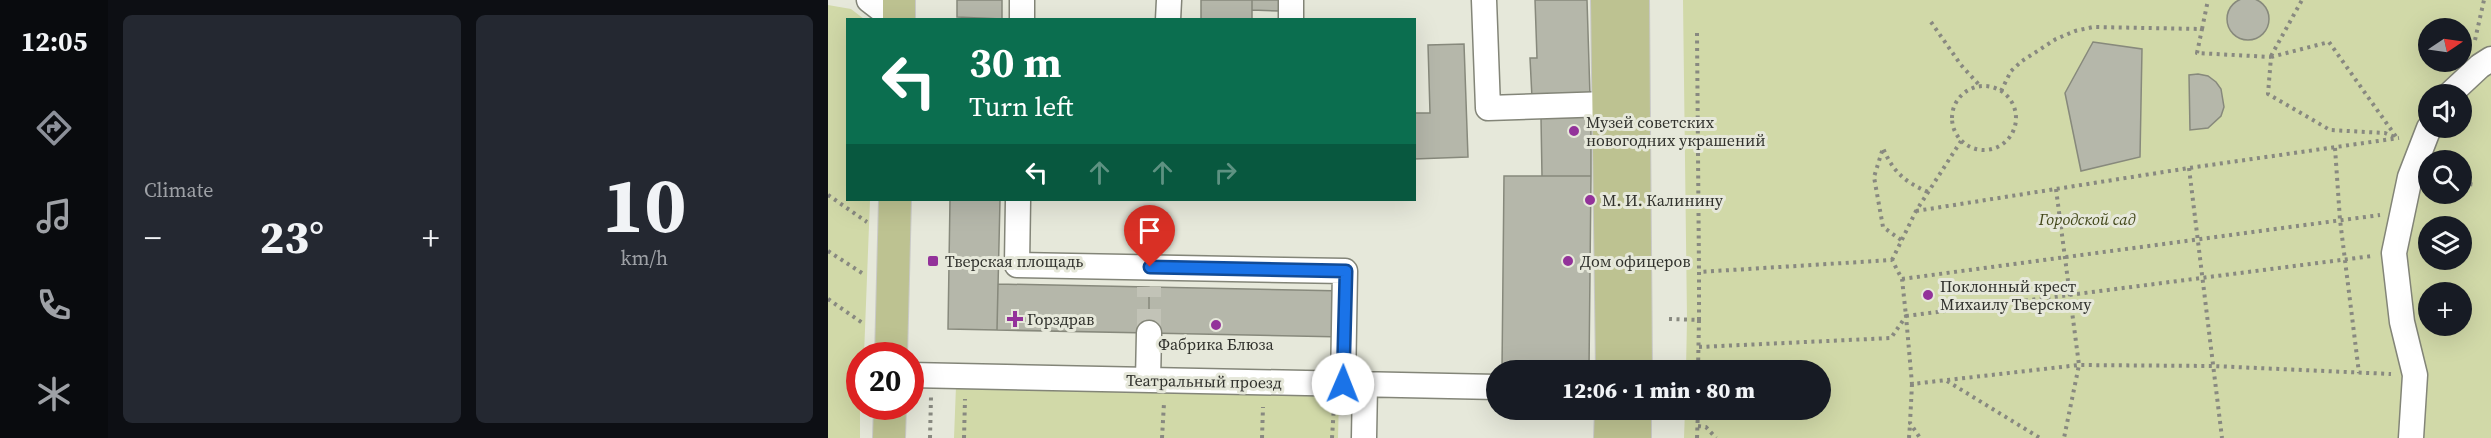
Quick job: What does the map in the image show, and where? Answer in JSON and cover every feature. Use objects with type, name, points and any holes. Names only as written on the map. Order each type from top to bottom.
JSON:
[{"type":"main road","points":[[897,18],[899,0]]},
{"type":"main road","points":[[1606,0],[1612,360]]},
{"type":"main road","points":[[1633,0],[1636,360]]},
{"type":"main road","points":[[891,342],[895,201]]},
{"type":"main road","points":[[889,438],[890,420]]},
{"type":"main road","points":[[1610,438],[1611,420]]},
{"type":"main road","points":[[1635,420],[1635,438]]},
{"type":"street","points":[[869,0],[894,18]]},
{"type":"street","points":[[1022,0],[1022,18]]},
{"type":"street","points":[[1168,18],[1169,0]]},
{"type":"street","points":[[1291,0],[1291,18]]},
{"type":"street","points":[[1484,0],[1488,108],[1608,104]]},
{"type":"street","points":[[2461,84],[2491,59]]},
{"type":"street","points":[[2411,438],[2415,375],[2402,322],[2394,253],[2410,177],[2424,138]]},
{"type":"street","points":[[1018,201],[1017,265],[1150,277],[1346,271],[1354,384],[1364,438]]},
{"type":"street","points":[[1148,380],[1149,333]]},
{"type":"street","name":"Театральный проезд","points":[[924,375],[1486,387]]},
{"type":"path","points":[[2208,0],[2197,53],[2271,57],[2329,42],[2397,139]]},
{"type":"path","points":[[2302,0],[2271,57],[2268,94],[2330,130],[2385,133],[2397,139]]},
{"type":"path","points":[[1931,22],[1961,65],[1981,87]]},
{"type":"path","points":[[2001,91],[2011,71],[2022,61],[2056,39],[2075,31],[2093,27],[2202,29]]},
{"type":"path","points":[[1697,33],[1698,360]]},
{"type":"path","points":[[1981,87],[2001,91],[2014,107],[2015,129],[2002,145],[1991,150],[1970,147],[1961,141],[1953,123],[1957,103],[1963,95],[1981,87]]},
{"type":"path","points":[[1916,212],[2189,168],[2397,139],[2418,133]]},
{"type":"path","points":[[1892,260],[1916,212],[1961,141]]},
{"type":"path","points":[[2335,147],[2340,220],[2359,373]]},
{"type":"path","points":[[1901,240],[1883,228],[1879,212],[1874,177],[1883,148],[1890,164],[1909,184],[1928,192]]},
{"type":"path","points":[[2189,168],[2222,438]]},
{"type":"path","points":[[2472,184],[2476,185]]},
{"type":"path","points":[[2056,189],[2079,365],[2064,438]]},
{"type":"path","points":[[828,195],[869,223]]},
{"type":"path","points":[[1902,279],[2401,212]]},
{"type":"path","points":[[828,251],[867,277]]},
{"type":"path","points":[[1699,347],[1891,338],[1906,316],[2394,253]]},
{"type":"path","points":[[1699,272],[1892,260]]},
{"type":"path","points":[[1892,260],[1902,279],[1906,316],[1912,384],[1909,438]]},
{"type":"path","points":[[828,299],[864,324]]},
{"type":"path","points":[[1668,319],[1699,320]]},
{"type":"path","points":[[1912,384],[2079,365],[2213,366],[2415,375]]},
{"type":"path","points":[[1947,381],[2040,438]]},
{"type":"path","points":[[1332,438],[1333,410],[1354,384]]},
{"type":"path","points":[[924,396],[930,438]]},
{"type":"path","points":[[964,438],[965,399]]},
{"type":"path","points":[[1262,438],[1263,408]]},
{"type":"path","points":[[1697,438],[1698,420]]},
{"type":"path","points":[[1910,423],[1920,438]]},
{"type":"path","points":[[1698,426],[1706,427],[1715,437]]},
{"type":"green space","name":"Городской сад","points":[[1683,0],[2491,0],[2491,438],[1684,438],[1685,420],[1831,420],[1831,360],[1686,360]]},
{"type":"green space","points":[[828,5],[851,9],[863,18],[846,18],[846,201],[870,201],[865,342],[846,342],[846,420],[860,420],[860,438],[828,438]]},
{"type":"green space","points":[[956,386],[1339,397],[1338,438],[954,438]]},
{"type":"building","points":[[2240,-1],[2256,-1],[2268,11],[2268,27],[2256,39],[2240,39],[2228,27],[2228,11]]},
{"type":"building","points":[[957,0],[1002,0],[1002,18],[957,17]]},
{"type":"building","points":[[1201,0],[1252,0],[1252,18],[1201,18]]},
{"type":"building","points":[[1252,0],[1280,0],[1279,11],[1252,10]]},
{"type":"building","points":[[1535,0],[1587,0],[1590,96],[1532,98],[1530,58],[1537,58]]},
{"type":"building","points":[[2093,42],[2142,49],[2140,157],[2081,171],[2065,93]]},
{"type":"building","points":[[1464,44],[1468,157],[1416,159],[1416,113],[1430,113],[1428,45]]},
{"type":"building","points":[[2189,75],[2208,76],[2216,82],[2221,89],[2224,107],[2221,116],[2208,128],[2190,130]]},
{"type":"building","points":[[1591,117],[1591,176],[1542,176],[1541,118]]},
{"type":"building","points":[[1504,176],[1591,176],[1589,360],[1502,360]]},
{"type":"building","points":[[950,201],[1000,201],[997,330],[948,329]]},
{"type":"building","points":[[998,284],[1149,287],[1149,333],[997,330]]},
{"type":"building","points":[[1149,287],[1345,291],[1344,337],[1149,333]]},
{"type":"tunnel","points":[[1149,287],[1149,333]]},
{"type":"place","name":"Музей советских новогодних украшений","points":[[1574,131]]},
{"type":"place","name":"М. И. Калинину","points":[[1590,200]]},
{"type":"place","name":"Тверская площадь","points":[[933,261]]},
{"type":"place","name":"Дом офицеров","points":[[1568,261]]},
{"type":"place","name":"Поклонный крест Михаилу Тверскому","points":[[1928,295]]},
{"type":"place","name":"Горздрав","points":[[1015,319]]},
{"type":"place","name":"Фабрика Блюза","points":[[1216,325]]},
{"type":"route","points":[[1150,267],[1346,271],[1343,384]]}]
